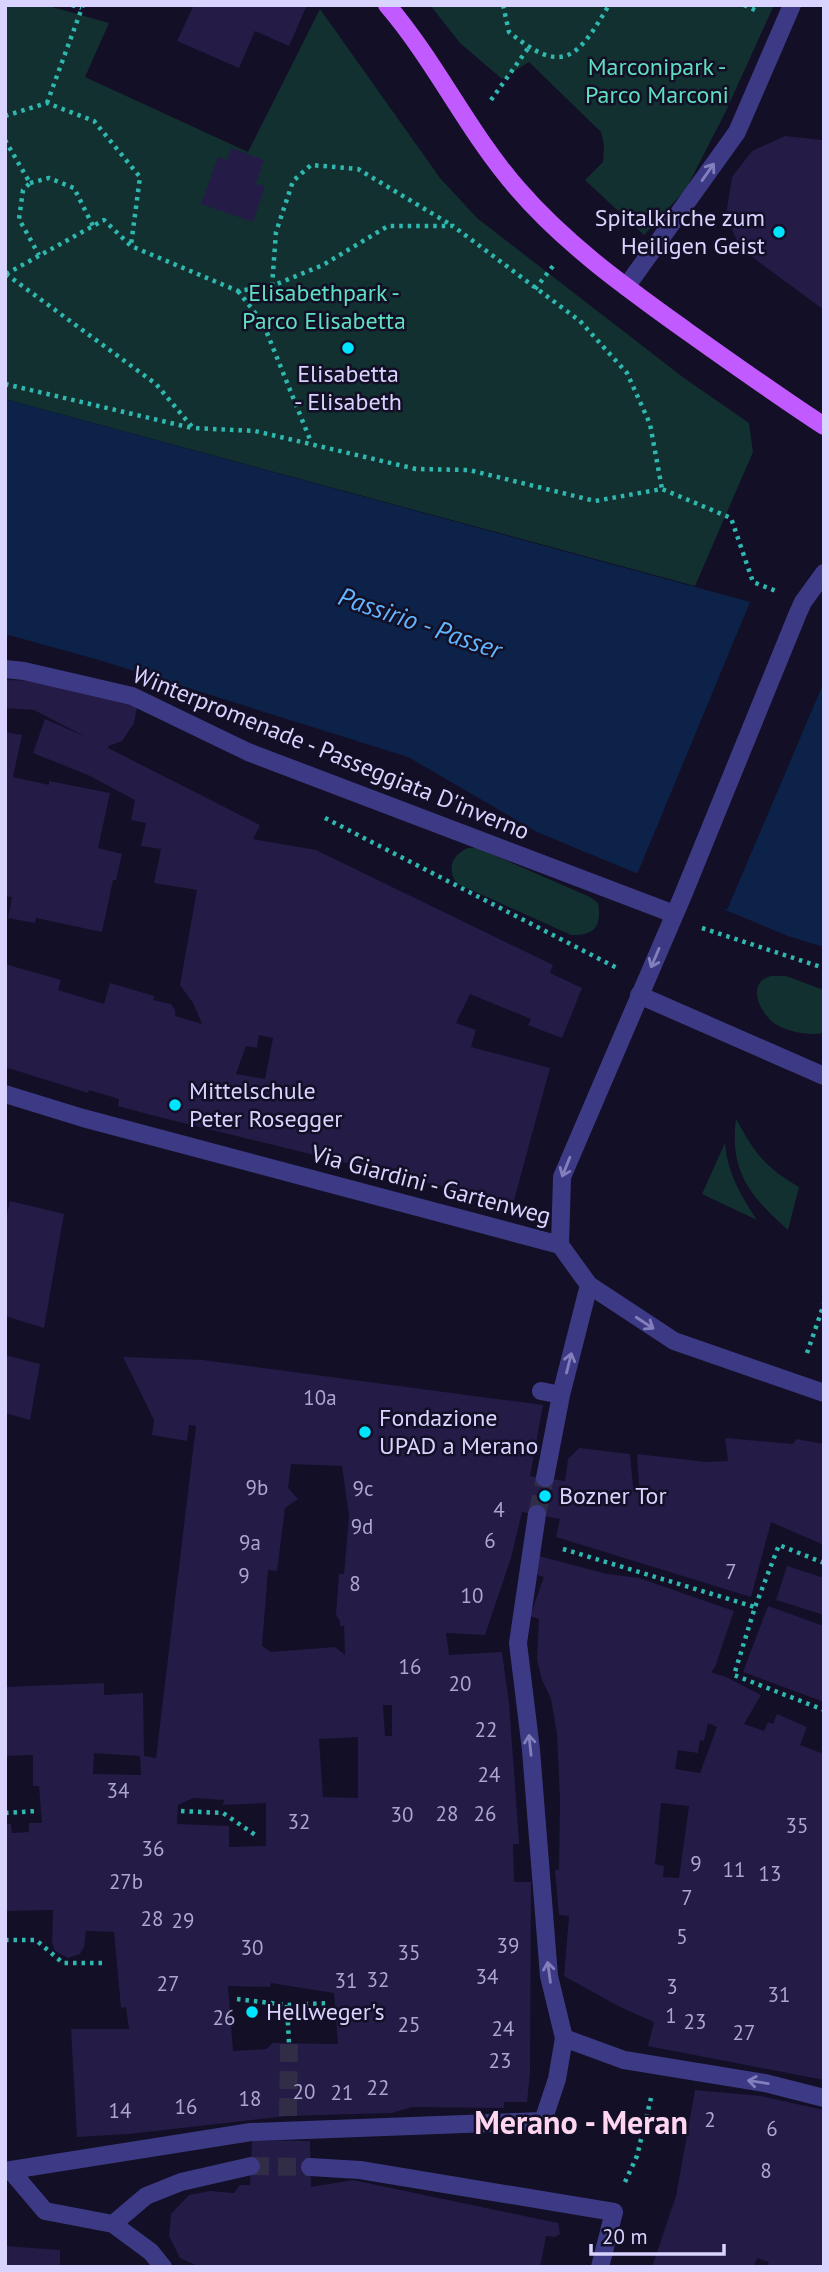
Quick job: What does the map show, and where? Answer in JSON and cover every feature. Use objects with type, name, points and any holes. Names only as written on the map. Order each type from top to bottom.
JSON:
[{"type":"main road","points":[[387,5],[514,185],[571,243],[626,287],[824,426]]},
{"type":"street","points":[[626,287],[737,132],[792,5]]},
{"type":"street","points":[[824,573],[801,607],[562,1177],[560,1245],[589,1285],[674,1341],[824,1392]]},
{"type":"street","name":"Winterpromenade - Passeggiata D'inverno","points":[[5,669],[132,696],[248,752],[673,916]]},
{"type":"street","points":[[642,988],[824,1076]]},
{"type":"street","name":"Via Giardini - Gartenweg","points":[[5,1094],[83,1118],[560,1245]]},
{"type":"street","points":[[545,1478],[561,1395],[589,1285]]},
{"type":"street","points":[[541,1391],[561,1395]]},
{"type":"street","points":[[8,2171],[251,2132],[543,2121],[557,2079],[564,2038],[549,1976],[531,1750],[518,1643],[537,1514]]},
{"type":"street","points":[[564,2038],[624,2060],[765,2083],[824,2098]]},
{"type":"street","points":[[113,2224],[146,2196],[181,2182],[251,2166]]},
{"type":"street","points":[[310,2167],[360,2170],[614,2212],[600,2267]]},
{"type":"street","points":[[8,2171],[45,2211],[113,2224],[151,2252],[163,2267]]},
{"type":"path","points":[[47,103],[82,7],[72,5]]},
{"type":"path","points":[[503,5],[509,32],[543,57],[567,56],[587,42],[608,5]]},
{"type":"path","points":[[744,5],[752,9]]},
{"type":"path","points":[[471,127],[529,47]]},
{"type":"path","points":[[5,116],[47,103],[94,121],[140,177],[131,246]]},
{"type":"path","points":[[5,140],[30,183]]},
{"type":"path","points":[[272,286],[276,232],[293,181],[311,165],[358,169],[453,226],[580,321],[627,373],[650,424],[662,489]]},
{"type":"path","points":[[39,256],[19,219],[23,190],[30,183],[50,178],[74,188],[93,226]]},
{"type":"path","points":[[193,428],[156,384],[6,275],[104,220],[131,246],[238,291],[263,323],[312,443]]},
{"type":"path","points":[[238,291],[272,286],[323,265],[388,226],[453,226]]},
{"type":"path","points":[[5,384],[193,428],[255,431],[416,469],[470,470],[595,501],[662,489],[731,519],[753,582]]},
{"type":"path","points":[[317,811],[327,820],[642,988]]},
{"type":"path","points":[[673,916],[824,968]]},
{"type":"path","points":[[818,1322],[824,1304]]},
{"type":"path","points":[[532,1539],[755,1607]]},
{"type":"path","points":[[824,1563],[779,1545],[755,1607],[734,1675],[824,1710]]},
{"type":"path","points":[[5,1814],[36,1811]]},
{"type":"path","points":[[181,1811],[223,1813],[257,1836]]},
{"type":"path","points":[[5,1940],[36,1940],[63,1963],[106,1963]]},
{"type":"path","points":[[237,1999],[287,2005],[330,2003]]},
{"type":"path","points":[[287,2005],[289,2043]]},
{"type":"path","points":[[625,2181],[637,2156],[659,2066]]},
{"type":"green space","name":"Elisabethpark - Parco Elisabetta","points":[[5,5],[45,5],[109,23],[85,77],[248,152],[320,9],[440,178],[477,218],[684,378],[749,423],[753,452],[695,586],[5,399]]},
{"type":"green space","name":"Marconipark - Parco Marconi","points":[[430,5],[774,5],[726,111],[686,189],[644,235],[585,180],[603,162],[604,145],[601,132],[529,62],[502,79],[460,43]]},
{"type":"green space","points":[[468,848],[478,848],[590,897],[598,903],[599,918],[595,928],[586,934],[571,935],[456,883],[452,872],[453,862],[458,854]]},
{"type":"green space","points":[[771,976],[786,976],[824,990],[824,1033],[805,1034],[792,1031],[769,1019],[760,1006],[757,991],[763,980]]},
{"type":"green space","points":[[736,1119],[762,1158],[799,1187],[788,1230],[763,1206],[746,1182],[736,1154]]},
{"type":"green space","points":[[725,1143],[736,1183],[757,1220],[702,1194]]},
{"type":"water","name":"Passirio - Passer","points":[[5,399],[824,622],[824,947],[788,936],[537,832],[408,757],[99,660],[5,634]]},
{"type":"pier","points":[[750,602],[824,621],[824,682],[727,910],[636,877]]},
{"type":"building","points":[[188,5],[307,5],[289,46],[255,31],[239,68],[177,41],[193,7]]},
{"type":"building","name":"Spitalkirche zum Heiligen Geist","points":[[785,136],[822,140],[824,136],[824,310],[740,248],[726,215],[732,177],[752,151]]},
{"type":"building","points":[[231,148],[264,160],[256,184],[265,186],[253,222],[201,204],[218,157],[227,160]]},
{"type":"building","points":[[5,680],[43,681],[138,702],[134,723],[122,741],[108,748],[260,825],[253,839],[316,850],[553,965],[550,973],[582,988],[562,1038],[528,1025],[531,1019],[470,994],[456,1023],[476,1030],[471,1047],[550,1068],[513,1204],[151,1115],[118,1106],[119,1099],[89,1090],[88,1093],[5,1067],[5,964],[61,980],[58,990],[104,1004],[110,983],[154,996],[153,1000],[171,1004],[175,1016],[202,1024],[193,1003],[180,985],[197,890],[154,883],[161,849],[141,846],[146,823],[131,820],[135,800],[88,775],[33,753],[45,719],[86,737],[34,710],[5,708]],"holes":[[[259,1035],[273,1038],[265,1079],[236,1074],[246,1046],[257,1048]]]},
{"type":"building","points":[[5,732],[22,735],[13,777],[110,793],[98,848],[122,854],[116,880],[113,880],[102,932],[36,918],[35,923],[8,918],[12,897],[5,896]]},
{"type":"building","points":[[10,1201],[64,1214],[44,1328],[5,1316],[5,1224]]},
{"type":"building","points":[[5,1355],[40,1364],[30,1420],[5,1413]]},
{"type":"building","points":[[123,1357],[203,1360],[543,1405],[530,1476],[565,1481],[568,1459],[579,1448],[630,1454],[633,1487],[639,1487],[637,1454],[707,1462],[728,1461],[725,1438],[793,1444],[796,1439],[824,1444],[824,1545],[771,1522],[751,1597],[556,1537],[560,1519],[522,1512],[511,1558],[485,1635],[446,1633],[449,1655],[502,1652],[509,1703],[519,1841],[519,1844],[513,1844],[514,1882],[531,1882],[530,2073],[527,2102],[504,2102],[504,2108],[412,2107],[392,2113],[288,2116],[129,2134],[77,2137],[71,2029],[129,2029],[126,2007],[121,2008],[114,1932],[86,1931],[84,1947],[80,1954],[68,1958],[55,1951],[52,1942],[53,1910],[5,1911],[5,1824],[11,1824],[12,1833],[29,1832],[29,1823],[42,1823],[39,1786],[33,1786],[33,1755],[5,1756],[5,1687],[104,1683],[104,1695],[143,1693],[144,1756],[156,1758],[196,1426],[189,1425],[187,1441],[152,1435],[154,1420]],"holes":[[[291,1464],[342,1466],[349,1516],[344,1574],[339,1574],[336,1615],[340,1626],[344,1626],[345,1655],[335,1647],[271,1652],[262,1646],[268,1570],[277,1571],[285,1508],[298,1499],[288,1488]],[[383,1705],[392,1705],[392,1736],[385,1736]],[[358,1737],[358,1798],[323,1797],[319,1739]],[[94,1753],[140,1756],[141,1775],[93,1774]],[[193,1798],[224,1800],[223,1805],[266,1803],[266,1846],[229,1847],[229,1826],[177,1824],[178,1805]],[[271,1983],[334,1993],[338,2044],[273,2043],[266,2049],[233,2051],[228,1986],[270,1987]]]},
{"type":"building","points":[[539,1556],[607,1574],[639,1578],[734,1611],[711,1672],[761,1695],[744,1724],[764,1731],[768,1722],[773,1724],[777,1714],[807,1727],[800,1745],[824,1754],[824,2080],[648,2046],[654,2022],[618,2006],[564,1976],[569,1916],[559,1915],[555,1870],[559,1870],[557,1734],[551,1699],[537,1660],[539,1619],[530,1616],[544,1577],[537,1575]],"holes":[[[708,1723],[717,1727],[700,1773],[675,1769],[678,1750],[698,1753],[700,1740],[704,1741]],[[661,1803],[689,1806],[679,1878],[663,1877],[664,1866],[655,1864]]]},
{"type":"building","points":[[787,1566],[824,1578],[824,1615],[776,1600]]},
{"type":"building","points":[[768,1606],[824,1626],[824,1702],[743,1672]]},
{"type":"building","points":[[695,2090],[761,2096],[824,2110],[824,2267],[766,2267],[769,2262],[757,2258],[754,2267],[652,2267],[676,2196]]},
{"type":"building","points":[[252,2140],[310,2141],[311,2187],[353,2180],[558,2223],[560,2234],[555,2237],[546,2236],[540,2267],[200,2267],[180,2258],[169,2236],[171,2214],[189,2195],[210,2191],[234,2193],[240,2185],[250,2185]]},
{"type":"building","points":[[5,2246],[60,2250],[60,2267],[5,2267]]},
{"type":"tunnel","points":[[537,1514],[545,1478]]},
{"type":"tunnel","points":[[288,2116],[289,2043]]},
{"type":"tunnel","points":[[251,2166],[310,2167]]},
{"type":"place","name":"Spitalkirche zum Heiligen Geist","points":[[779,232]]},
{"type":"place","name":"Elisabetta - Elisabeth","points":[[348,348]]},
{"type":"place","name":"Mittelschule Peter Rosegger","points":[[175,1105]]},
{"type":"place","name":"Fondazione UPAD a Merano","points":[[365,1432]]},
{"type":"place","name":"Bozner Tor","points":[[545,1496]]},
{"type":"place","name":"Hellweger's","points":[[252,2012]]},
{"type":"district","name":"Merano - Meran","points":[[581,2123]]}]
